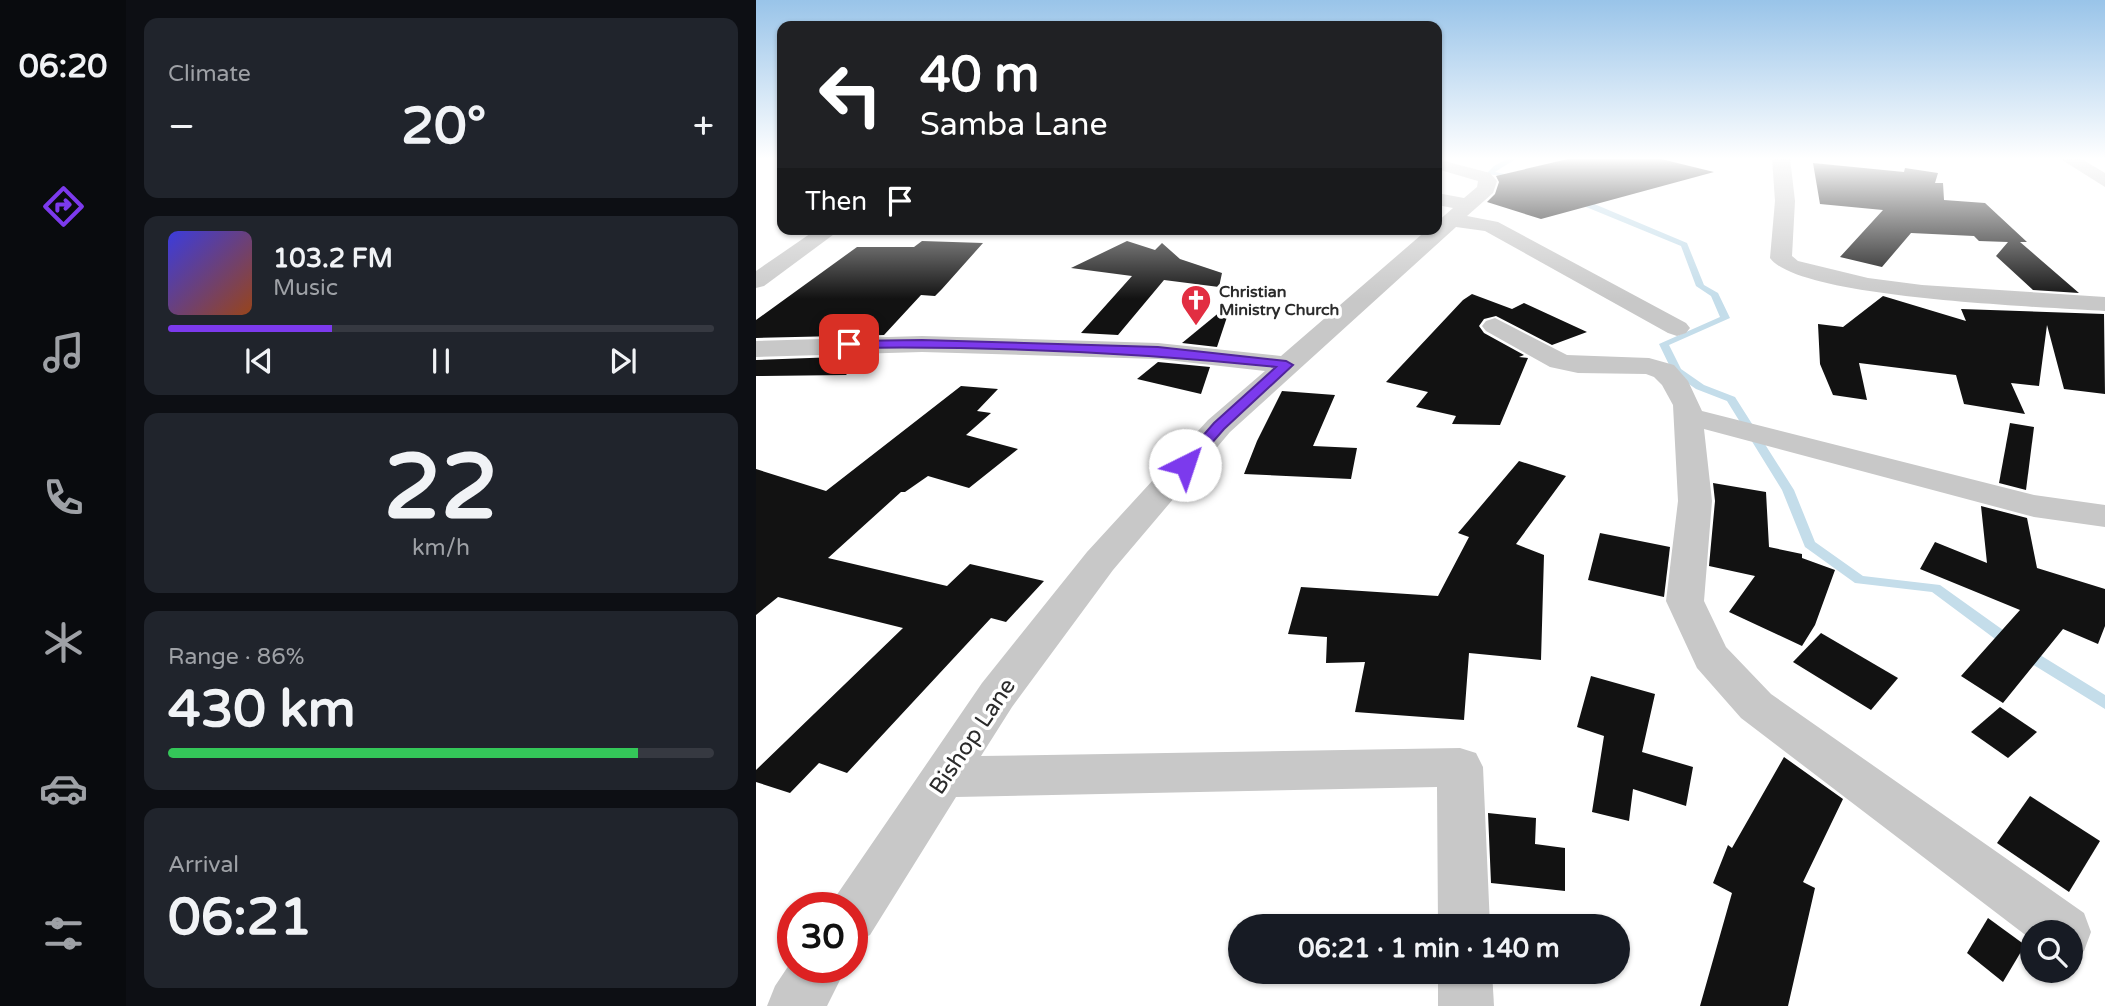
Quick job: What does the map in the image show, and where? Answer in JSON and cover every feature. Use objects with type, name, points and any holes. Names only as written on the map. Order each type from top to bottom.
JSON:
[{"type":"street","points":[[1448,205],[1677,328]]},
{"type":"street","name":"Bishop Lane","points":[[1442,230],[1469,205]]},
{"type":"street","points":[[1785,205],[1781,258],[1790,266],[1868,285],[1922,292],[2105,304]]},
{"type":"street","points":[[756,281],[822,235]]},
{"type":"street","name":"Bishop Lane","points":[[868,892],[997,695],[1100,561],[1219,426],[1436,235]]},
{"type":"street","points":[[1494,326],[1559,360],[1578,365],[1637,365],[1664,371],[1682,394],[1688,416],[1695,501],[1685,601],[1711,657],[1756,706],[2049,920]]},
{"type":"street","points":[[756,348],[922,344],[1158,351],[1286,365]]},
{"type":"street","points":[[1688,416],[2034,506],[2105,516]]},
{"type":"street","points":[[944,776],[1460,767],[1464,914]]},
{"type":"street","points":[[795,1006],[810,983]]},
{"type":"street","points":[[1465,984],[1466,1006]]},
{"type":"building","points":[[1496,205],[1593,205],[1541,219]]},
{"type":"building","points":[[1830,205],[1987,205],[2027,242],[2020,242],[2079,293],[2033,290],[1996,256],[2008,242],[1979,241],[1974,236],[1911,233],[1882,267],[1840,257],[1883,210]]},
{"type":"building","points":[[922,241],[983,243],[935,296],[921,295],[884,335],[756,338],[756,320],[857,247],[914,247]]},
{"type":"building","points":[[1127,241],[1155,250],[1162,243],[1180,259],[1222,273],[1219,287],[1164,280],[1118,335],[1081,333],[1132,276],[1071,268]]},
{"type":"building","points":[[1472,294],[1512,309],[1524,303],[1587,332],[1552,345],[1496,316],[1484,319],[1479,326],[1484,333],[1524,355],[1519,357],[1528,358],[1500,425],[1452,424],[1456,416],[1416,407],[1428,392],[1386,382],[1463,300]]},
{"type":"building","points":[[1883,296],[1966,321],[1961,309],[2104,314],[2105,394],[2064,389],[2047,325],[2039,386],[2011,383],[2025,414],[1964,404],[1956,375],[1859,363],[1867,400],[1833,395],[1820,364],[1818,324],[1843,327]]},
{"type":"building","points":[[1232,302],[1217,347],[1182,343]]},
{"type":"building","points":[[864,356],[846,375],[756,376],[756,360]]},
{"type":"building","points":[[1158,362],[1210,367],[1201,394],[1137,379]]},
{"type":"building","points":[[961,386],[998,389],[977,411],[991,413],[966,435],[1018,449],[969,488],[928,476],[901,492],[828,558],[947,586],[970,564],[1044,581],[1006,622],[991,618],[847,773],[819,763],[790,793],[756,782],[756,770],[903,628],[778,597],[756,615],[756,469],[826,491]]},
{"type":"building","points":[[1282,391],[1335,395],[1313,446],[1357,448],[1351,479],[1244,474]]},
{"type":"building","points":[[2010,423],[2034,427],[2026,490],[1999,483]]},
{"type":"building","points":[[1519,461],[1566,476],[1516,544],[1544,555],[1541,660],[1469,653],[1464,720],[1355,712],[1365,662],[1326,663],[1327,637],[1288,634],[1301,587],[1438,596],[1469,537],[1458,533]]},
{"type":"building","points":[[1713,483],[1766,492],[1769,547],[1802,554],[1802,558],[1835,570],[1815,625],[1802,646],[1729,612],[1755,576],[1709,566],[1715,501]]},
{"type":"building","points":[[1981,506],[2027,518],[2037,568],[2105,589],[2105,626],[2098,644],[2063,629],[2003,703],[1961,676],[2020,610],[1920,569],[1935,542],[1987,563]]},
{"type":"building","points":[[1600,533],[1670,547],[1664,597],[1588,580]]},
{"type":"building","points":[[1821,633],[1898,678],[1871,710],[1793,662]]},
{"type":"building","points":[[1591,676],[1655,694],[1642,752],[1693,767],[1686,806],[1633,789],[1629,821],[1592,812],[1604,736],[1577,727]]},
{"type":"building","points":[[2000,707],[2037,732],[2008,758],[1971,732]]},
{"type":"building","points":[[1784,757],[1843,799],[1803,882],[1815,888],[1788,1006],[1700,1006],[1732,893],[1713,883],[1728,845],[1732,848]]},
{"type":"building","points":[[2030,796],[2100,841],[2069,892],[1997,843]]},
{"type":"building","points":[[1488,813],[1536,818],[1535,844],[1565,848],[1565,891],[1491,883]]},
{"type":"building","points":[[1988,918],[2020,941],[2020,953],[2003,982],[1967,953]]},
{"type":"waterway","points":[[1589,205],[1684,245],[1700,286],[1715,295],[1725,318],[1664,344],[1677,371],[1700,387],[1731,399],[1788,490],[1810,544],[1860,580],[1935,588],[2019,649],[2105,703]]},
{"type":"place","name":"Christian Ministry Church","points":[[1196,327]]},
{"type":"route","points":[[849,344],[1158,351],[1286,365],[1219,426],[1185,465]]}]
